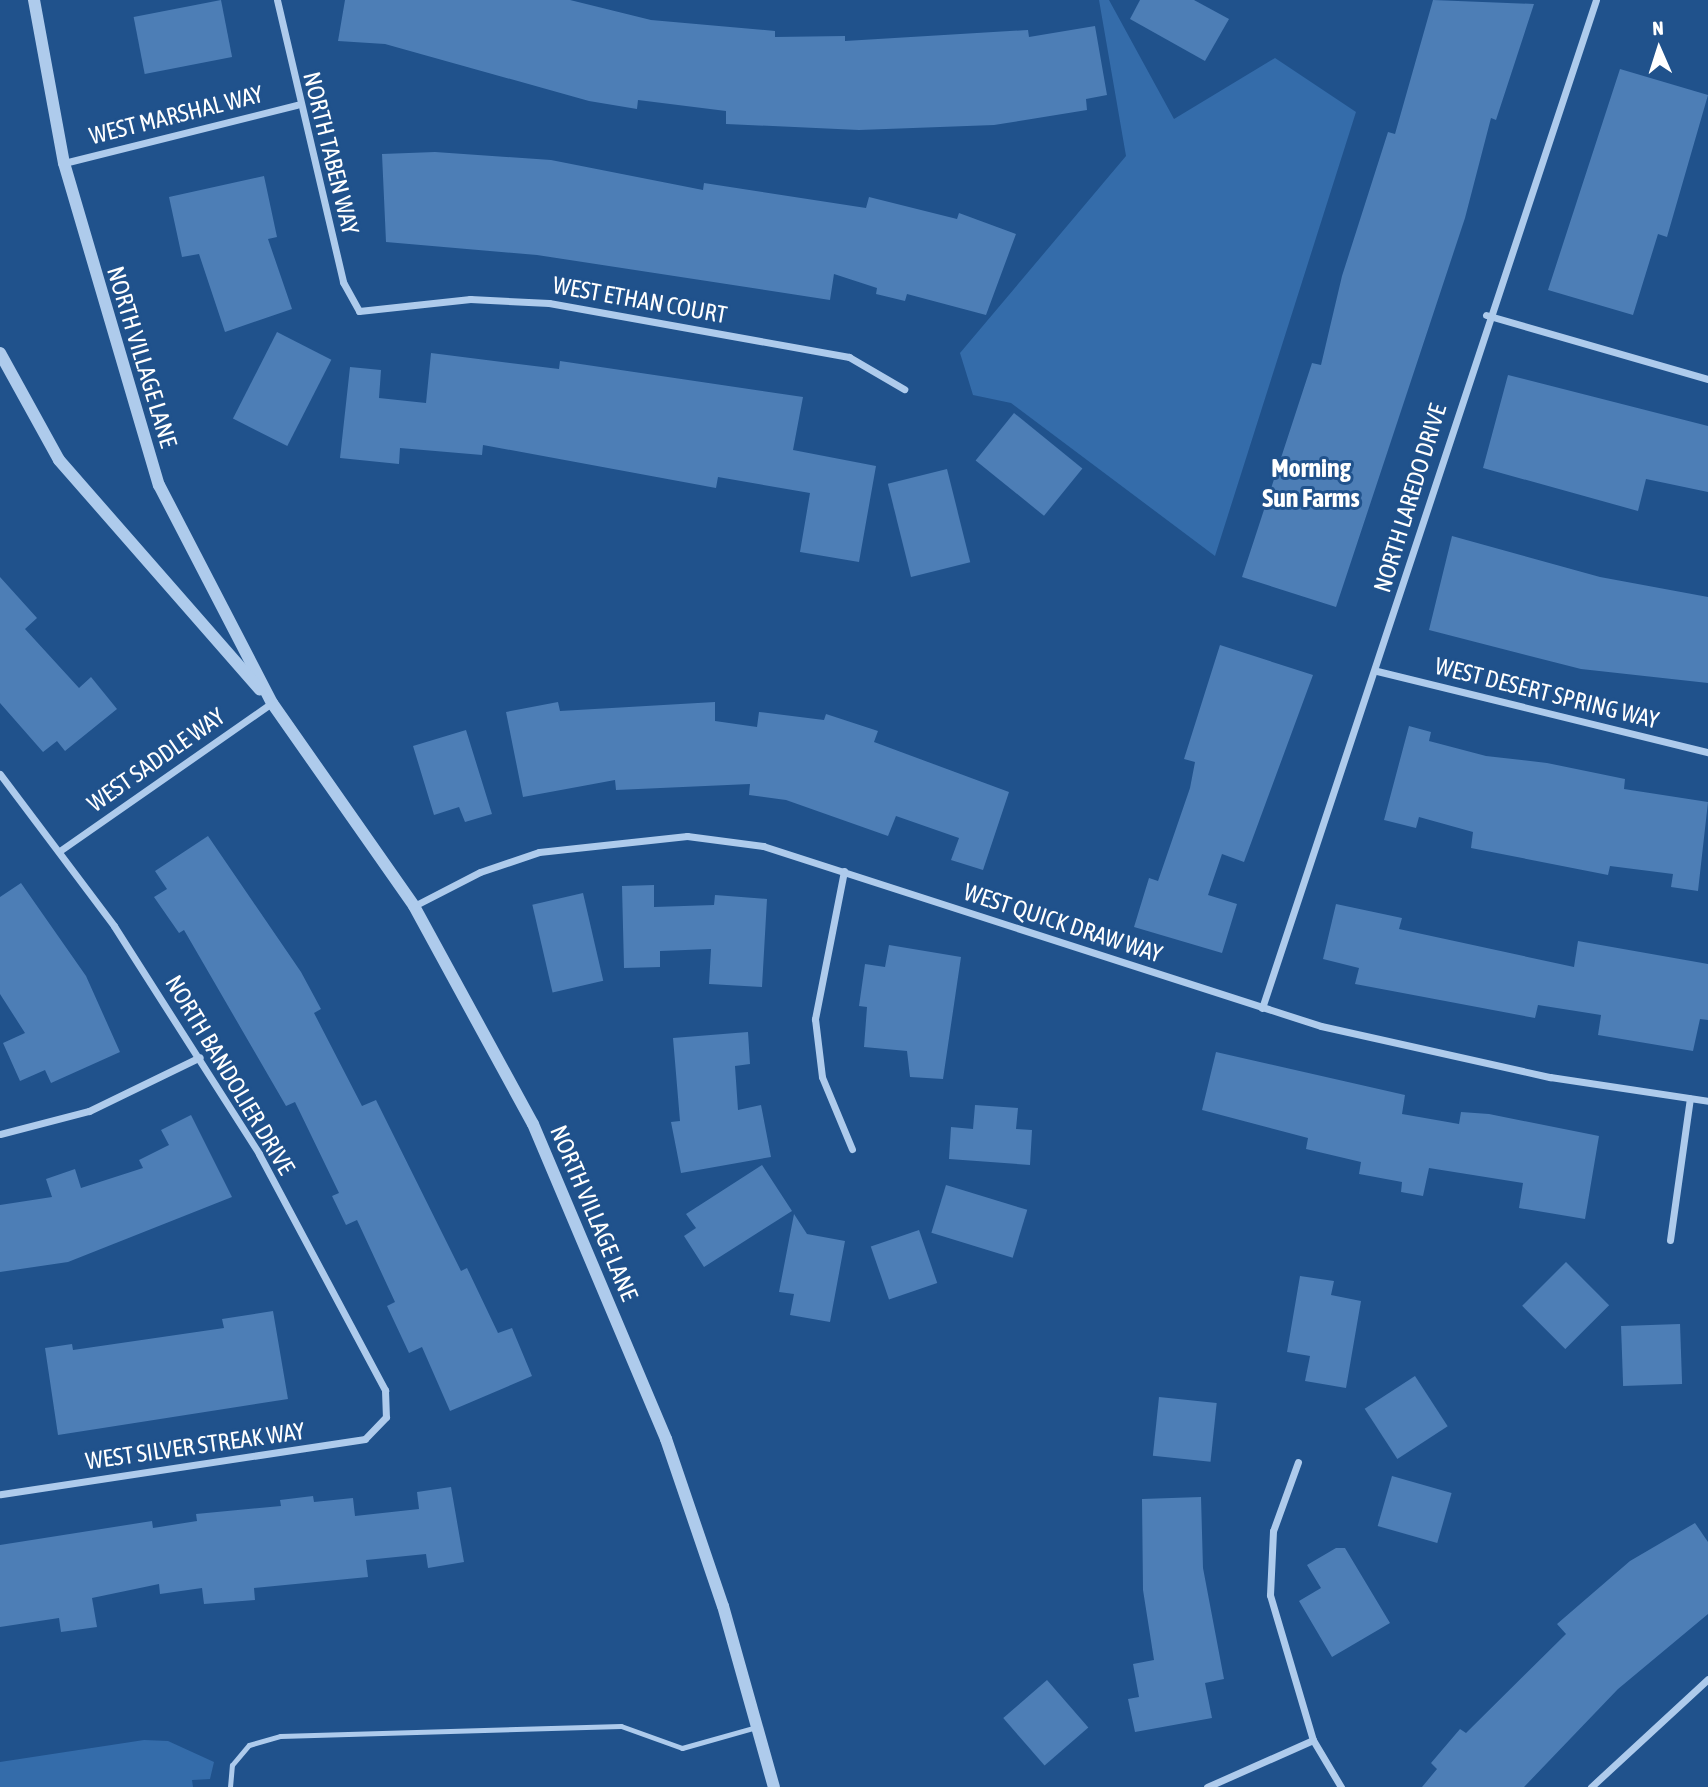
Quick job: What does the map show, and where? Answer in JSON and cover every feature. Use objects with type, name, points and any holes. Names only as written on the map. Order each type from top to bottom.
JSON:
[{"type":"street","name":"NORTH VILLAGE LANE","points":[[34,0],[64,163],[159,485],[272,703],[414,906],[533,1124],[666,1440],[758,1727],[774,1787]]},
{"type":"street","name":"NORTH TABEN WAY","points":[[276,0],[297,105],[343,282],[359,312]]},
{"type":"street","name":"NORTH LAREDO DRIVE","points":[[1262,1008],[1377,671],[1486,315],[1596,0]]},
{"type":"street","name":"WEST MARSHAL WAY","points":[[64,163],[297,105]]},
{"type":"street","name":"WEST ETHAN COURT","points":[[359,312],[470,299],[549,303],[849,357],[904,389]]},
{"type":"street","points":[[1486,315],[1708,379]]},
{"type":"street","name":"NORTH VILLAGE LANE","points":[[0,353],[59,460],[169,593],[272,703]]},
{"type":"street","name":"WEST DESERT SPRING WAY","points":[[1377,671],[1708,752]]},
{"type":"street","name":"WEST SADDLE WAY","points":[[61,849],[272,703]]},
{"type":"street","name":"NORTH BANDOLIER DRIVE","points":[[0,774],[61,849],[200,1057],[385,1390],[386,1417]]},
{"type":"street","name":"WEST QUICK DRAW WAY","points":[[414,906],[527,856],[615,840],[687,836],[763,846],[844,870],[1262,1008],[1462,1058],[1708,1101]]},
{"type":"street","points":[[844,870],[815,1019],[822,1077],[852,1149]]},
{"type":"street","points":[[0,1134],[89,1111],[200,1057]]},
{"type":"street","points":[[1671,1240],[1690,1098]]},
{"type":"street","name":"WEST SILVER STREAK WAY","points":[[0,1494],[365,1439],[386,1417]]},
{"type":"street","points":[[1298,1462],[1273,1531],[1270,1595],[1313,1740],[1341,1787]]},
{"type":"street","points":[[1591,1787],[1708,1679]]},
{"type":"street","points":[[1207,1787],[1313,1740]]},
{"type":"lane","points":[[230,1787],[232,1766],[249,1745],[280,1736],[621,1726],[682,1748],[758,1727]]},
{"type":"shaded area","points":[[1099,0],[1109,0],[1174,119],[1275,58],[1356,112],[1215,556],[1011,403],[973,395],[960,353],[1126,156]]},
{"type":"shaded area","points":[[144,1740],[168,1741],[214,1762],[210,1779],[192,1780],[193,1787],[0,1787],[0,1762]]},
{"type":"building","points":[[221,0],[232,57],[145,74],[134,17]]},
{"type":"building","points":[[345,0],[570,0],[651,20],[775,31],[775,37],[845,36],[845,41],[1028,30],[1029,37],[1095,26],[1107,95],[1086,99],[1087,110],[994,125],[859,130],[726,124],[726,111],[638,100],[637,109],[589,101],[385,44],[338,41]]},
{"type":"building","points":[[1140,0],[1194,0],[1229,19],[1205,61],[1130,19]]},
{"type":"building","points":[[1433,0],[1534,4],[1496,120],[1491,118],[1465,218],[1336,607],[1242,577],[1312,363],[1321,365],[1342,276],[1388,132],[1395,134]]},
{"type":"building","points":[[1620,69],[1708,95],[1667,237],[1658,234],[1633,315],[1548,290]]},
{"type":"building","points":[[435,152],[551,160],[703,190],[704,183],[866,208],[869,197],[957,219],[959,213],[1016,234],[986,315],[907,294],[905,301],[876,294],[877,288],[834,274],[830,300],[537,255],[386,242],[382,154]]},
{"type":"building","points":[[264,176],[277,237],[268,239],[292,309],[225,332],[199,254],[182,257],[169,197]]},
{"type":"building","points":[[277,332],[331,360],[287,446],[233,418]]},
{"type":"building","points":[[431,353],[559,369],[560,361],[803,397],[793,450],[876,466],[859,562],[800,552],[810,493],[718,477],[716,488],[483,445],[482,455],[400,448],[399,464],[340,458],[350,367],[381,370],[379,398],[426,403]]},
{"type":"building","points":[[1508,375],[1708,426],[1708,492],[1646,479],[1638,511],[1483,468]]},
{"type":"building","points":[[1014,413],[1082,468],[1044,516],[976,460]]},
{"type":"building","points":[[947,469],[970,562],[911,577],[888,484]]},
{"type":"building","points":[[1452,536],[1600,577],[1708,597],[1708,683],[1581,669],[1429,630]]},
{"type":"building","points":[[0,577],[37,618],[25,629],[79,688],[91,677],[117,709],[65,751],[57,741],[43,752],[0,703]]},
{"type":"building","points":[[1220,645],[1313,675],[1244,862],[1222,854],[1208,895],[1237,904],[1222,953],[1134,927],[1149,878],[1158,881],[1190,788],[1195,762],[1184,759]]},
{"type":"building","points":[[558,702],[560,711],[715,702],[715,721],[757,727],[759,712],[824,720],[826,714],[878,731],[874,742],[1009,792],[983,870],[951,860],[959,838],[896,816],[888,836],[786,800],[749,795],[750,784],[616,790],[615,780],[523,797],[506,712]]},
{"type":"building","points":[[1409,726],[1431,732],[1429,741],[1486,756],[1547,763],[1625,779],[1624,789],[1708,802],[1698,891],[1671,887],[1673,874],[1610,866],[1608,875],[1471,848],[1473,832],[1419,817],[1416,828],[1384,820]]},
{"type":"building","points":[[466,730],[492,814],[465,822],[459,807],[434,815],[413,746]]},
{"type":"building","points":[[208,836],[301,972],[321,1009],[314,1013],[362,1106],[376,1100],[461,1271],[467,1268],[498,1333],[512,1328],[532,1376],[450,1411],[422,1347],[409,1353],[387,1306],[395,1302],[357,1220],[346,1225],[332,1196],[339,1193],[295,1102],[286,1106],[184,930],[179,933],[154,897],[167,889],[155,871]]},
{"type":"building","points":[[21,883],[86,976],[120,1052],[51,1083],[45,1070],[20,1081],[3,1043],[25,1033],[0,994],[0,897]]},
{"type":"building","points":[[654,885],[654,907],[714,905],[715,895],[767,899],[762,987],[709,984],[711,949],[660,951],[660,967],[624,968],[622,886]]},
{"type":"building","points":[[583,893],[603,981],[553,992],[532,905]]},
{"type":"building","points":[[1336,904],[1402,918],[1399,929],[1574,967],[1578,941],[1708,964],[1708,1020],[1700,1019],[1693,1051],[1598,1035],[1601,1015],[1538,1005],[1535,1018],[1355,984],[1359,968],[1323,959]]},
{"type":"building","points":[[889,945],[961,957],[943,1079],[910,1077],[907,1051],[864,1047],[867,1007],[859,1006],[865,964],[885,967]]},
{"type":"building","points":[[748,1032],[750,1064],[735,1066],[738,1110],[761,1105],[771,1157],[681,1173],[671,1122],[680,1121],[673,1038]]},
{"type":"building","points":[[1216,1052],[1405,1095],[1402,1114],[1459,1124],[1461,1112],[1489,1114],[1599,1136],[1585,1219],[1519,1208],[1523,1183],[1429,1168],[1423,1196],[1401,1192],[1402,1182],[1359,1174],[1361,1162],[1306,1149],[1308,1138],[1202,1110]]},
{"type":"building","points":[[975,1105],[1018,1108],[1016,1129],[1032,1130],[1030,1165],[949,1159],[951,1127],[973,1129]]},
{"type":"building","points":[[191,1115],[232,1197],[68,1262],[0,1272],[0,1205],[52,1197],[46,1179],[75,1169],[81,1188],[143,1168],[139,1160],[169,1145],[161,1130]]},
{"type":"building","points":[[762,1165],[792,1211],[704,1267],[684,1236],[696,1228],[686,1214]]},
{"type":"building","points":[[946,1185],[1027,1210],[1013,1258],[931,1233]]},
{"type":"building","points":[[794,1214],[807,1234],[845,1241],[830,1322],[790,1315],[794,1294],[779,1292]]},
{"type":"building","points":[[919,1230],[937,1283],[889,1300],[871,1247]]},
{"type":"building","points":[[1566,1262],[1609,1305],[1565,1349],[1522,1306]]},
{"type":"building","points":[[1300,1276],[1334,1281],[1331,1295],[1361,1301],[1346,1388],[1305,1381],[1310,1356],[1287,1352]]},
{"type":"building","points":[[273,1311],[288,1399],[58,1435],[45,1348],[72,1344],[73,1350],[224,1328],[222,1319]]},
{"type":"building","points":[[1680,1324],[1682,1384],[1623,1386],[1621,1326]]},
{"type":"building","points":[[1415,1376],[1448,1426],[1397,1459],[1365,1409]]},
{"type":"building","points":[[1159,1397],[1217,1403],[1211,1462],[1153,1456]]},
{"type":"building","points":[[1392,1476],[1452,1493],[1437,1543],[1378,1526]]},
{"type":"building","points":[[451,1487],[464,1562],[428,1568],[426,1554],[366,1560],[368,1577],[254,1588],[255,1600],[204,1604],[202,1588],[160,1594],[159,1584],[92,1598],[97,1627],[61,1632],[59,1618],[0,1627],[0,1545],[152,1521],[153,1528],[197,1521],[196,1514],[281,1506],[280,1500],[313,1496],[314,1502],[353,1498],[355,1516],[419,1509],[417,1492]]},
{"type":"building","points":[[1201,1497],[1203,1568],[1224,1679],[1205,1683],[1212,1718],[1135,1732],[1128,1699],[1139,1697],[1133,1664],[1154,1660],[1143,1590],[1142,1499]]},
{"type":"building","points":[[1695,1523],[1708,1542],[1708,1614],[1618,1689],[1524,1787],[1422,1787],[1437,1769],[1431,1763],[1460,1729],[1466,1733],[1566,1634],[1557,1624],[1630,1561]]},
{"type":"building","points":[[1336,1548],[1345,1548],[1390,1623],[1332,1657],[1299,1601],[1321,1588],[1307,1565]]},
{"type":"building","points":[[1047,1680],[1088,1728],[1045,1766],[1003,1718]]},
{"type":"district","name":"Morning Sun Farms","points":[[1311,484]]}]
